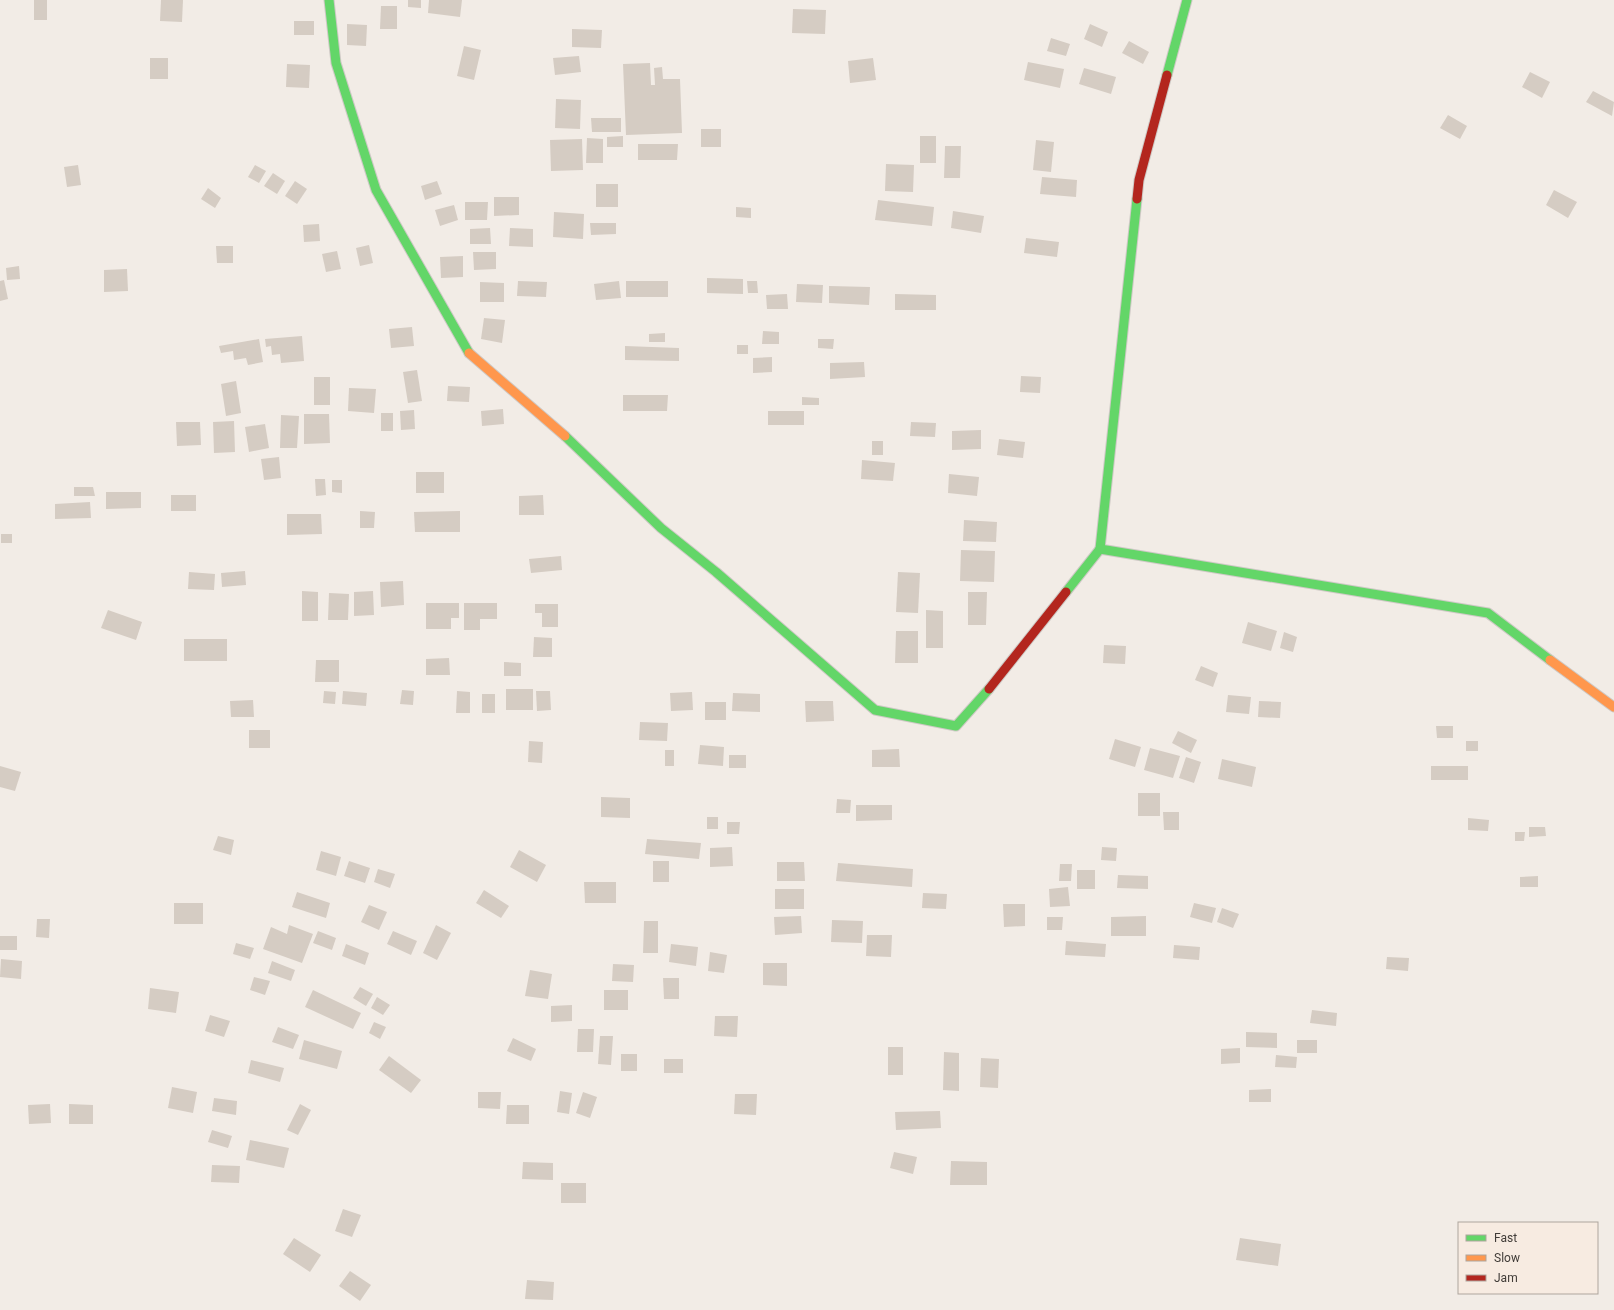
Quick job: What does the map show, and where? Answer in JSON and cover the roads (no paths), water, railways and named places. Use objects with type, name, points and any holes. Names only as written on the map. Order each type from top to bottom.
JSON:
[{"type":"street","points":[[329,0],[336,63],[376,190],[470,354],[577,446],[662,528],[716,572],[875,710],[956,726],[1004,672],[1100,549],[1140,180],[1187,0]]},
{"type":"street","points":[[1100,549],[1488,613],[1614,707]]}]
